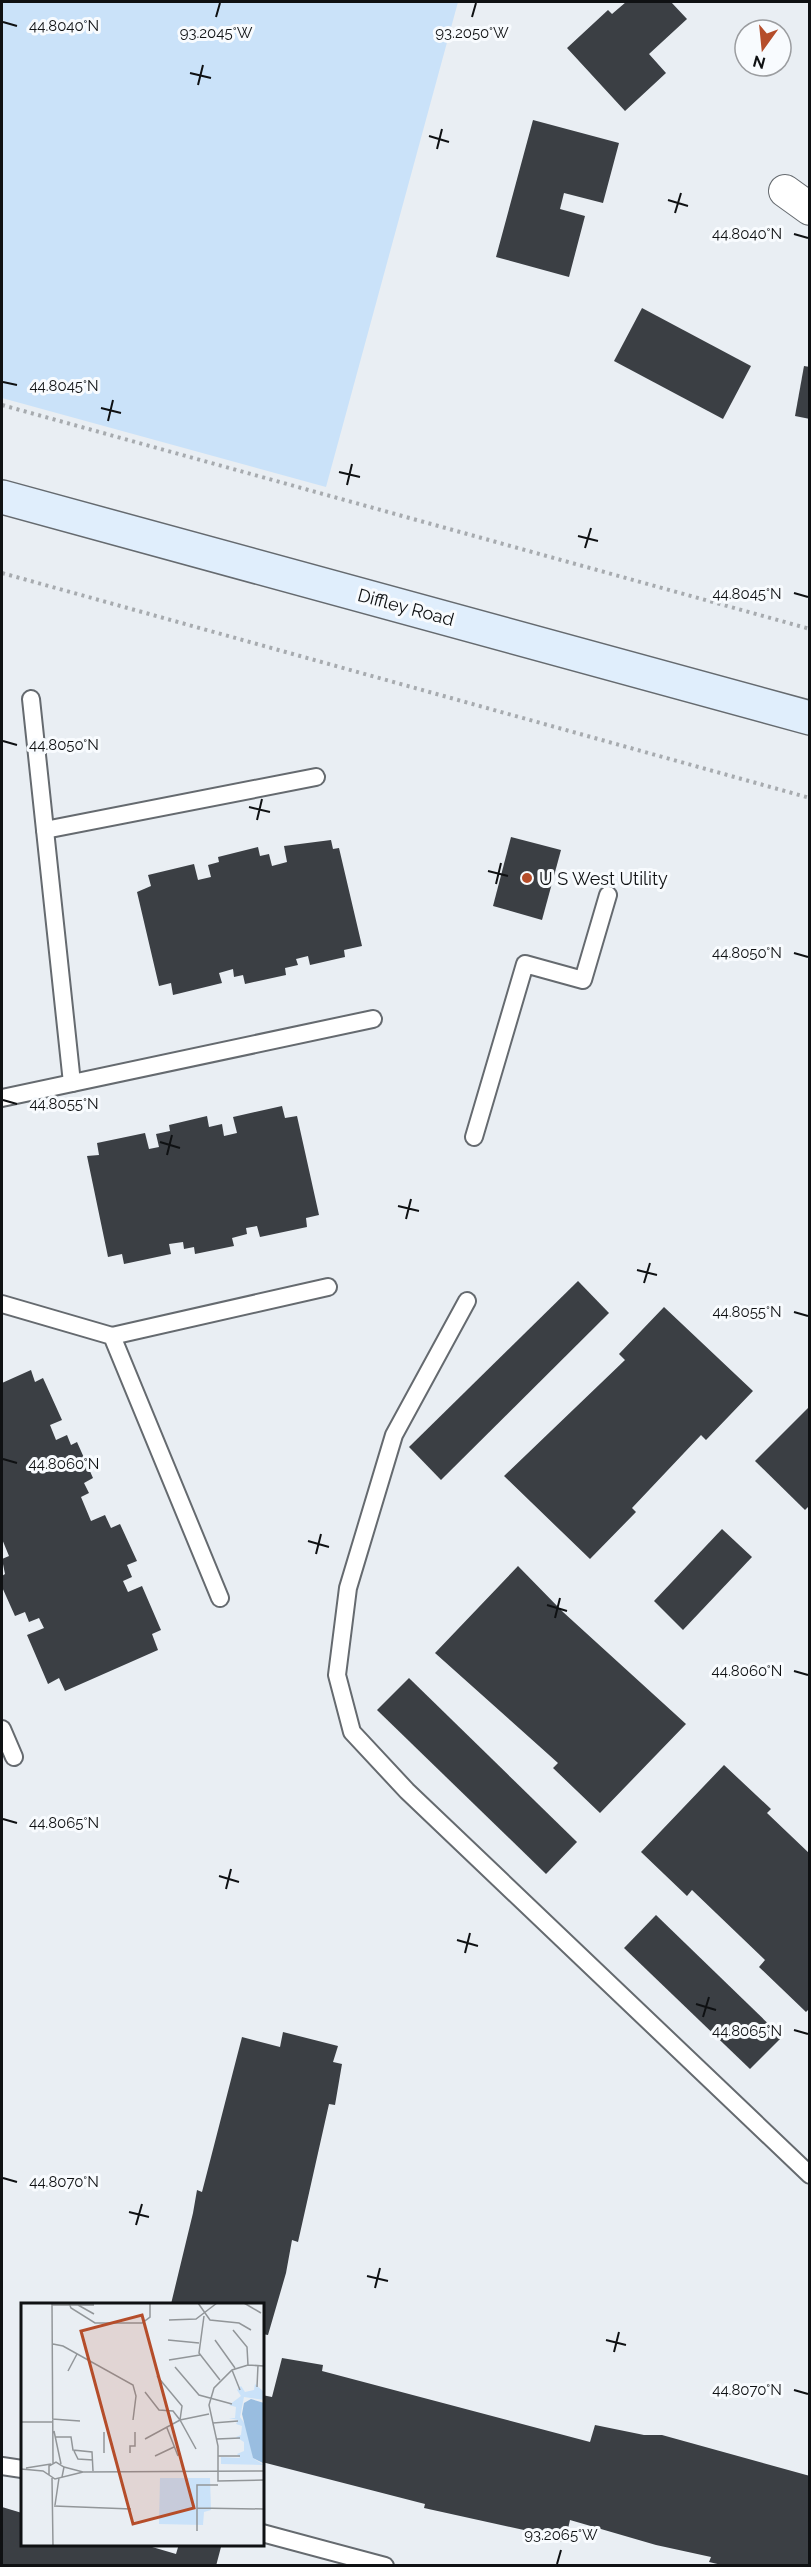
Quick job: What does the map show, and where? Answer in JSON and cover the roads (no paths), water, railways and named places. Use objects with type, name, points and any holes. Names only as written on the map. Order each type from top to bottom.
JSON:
[{"type":"main road","name":"Diffley Road","points":[[2,497],[810,718]]},
{"type":"lane","points":[[31,699],[72,1083]]},
{"type":"lane","points":[[45,830],[316,777]]},
{"type":"lane","points":[[474,1137],[525,964],[583,980],[608,895]]},
{"type":"lane","points":[[2,1098],[373,1019]]},
{"type":"lane","points":[[2,1304],[112,1336],[328,1287]]},
{"type":"lane","points":[[467,1301],[394,1435],[348,1588],[337,1675],[352,1732],[407,1791],[810,2175]]},
{"type":"lane","points":[[112,1336],[220,1598]]},
{"type":"lane","points":[[2,1729],[14,1757]]},
{"type":"lane","points":[[2,2466],[21,2469]]},
{"type":"lane","points":[[264,2534],[385,2565]]},
{"type":"place","name":"U S West Utility","points":[[527,878]]}]
